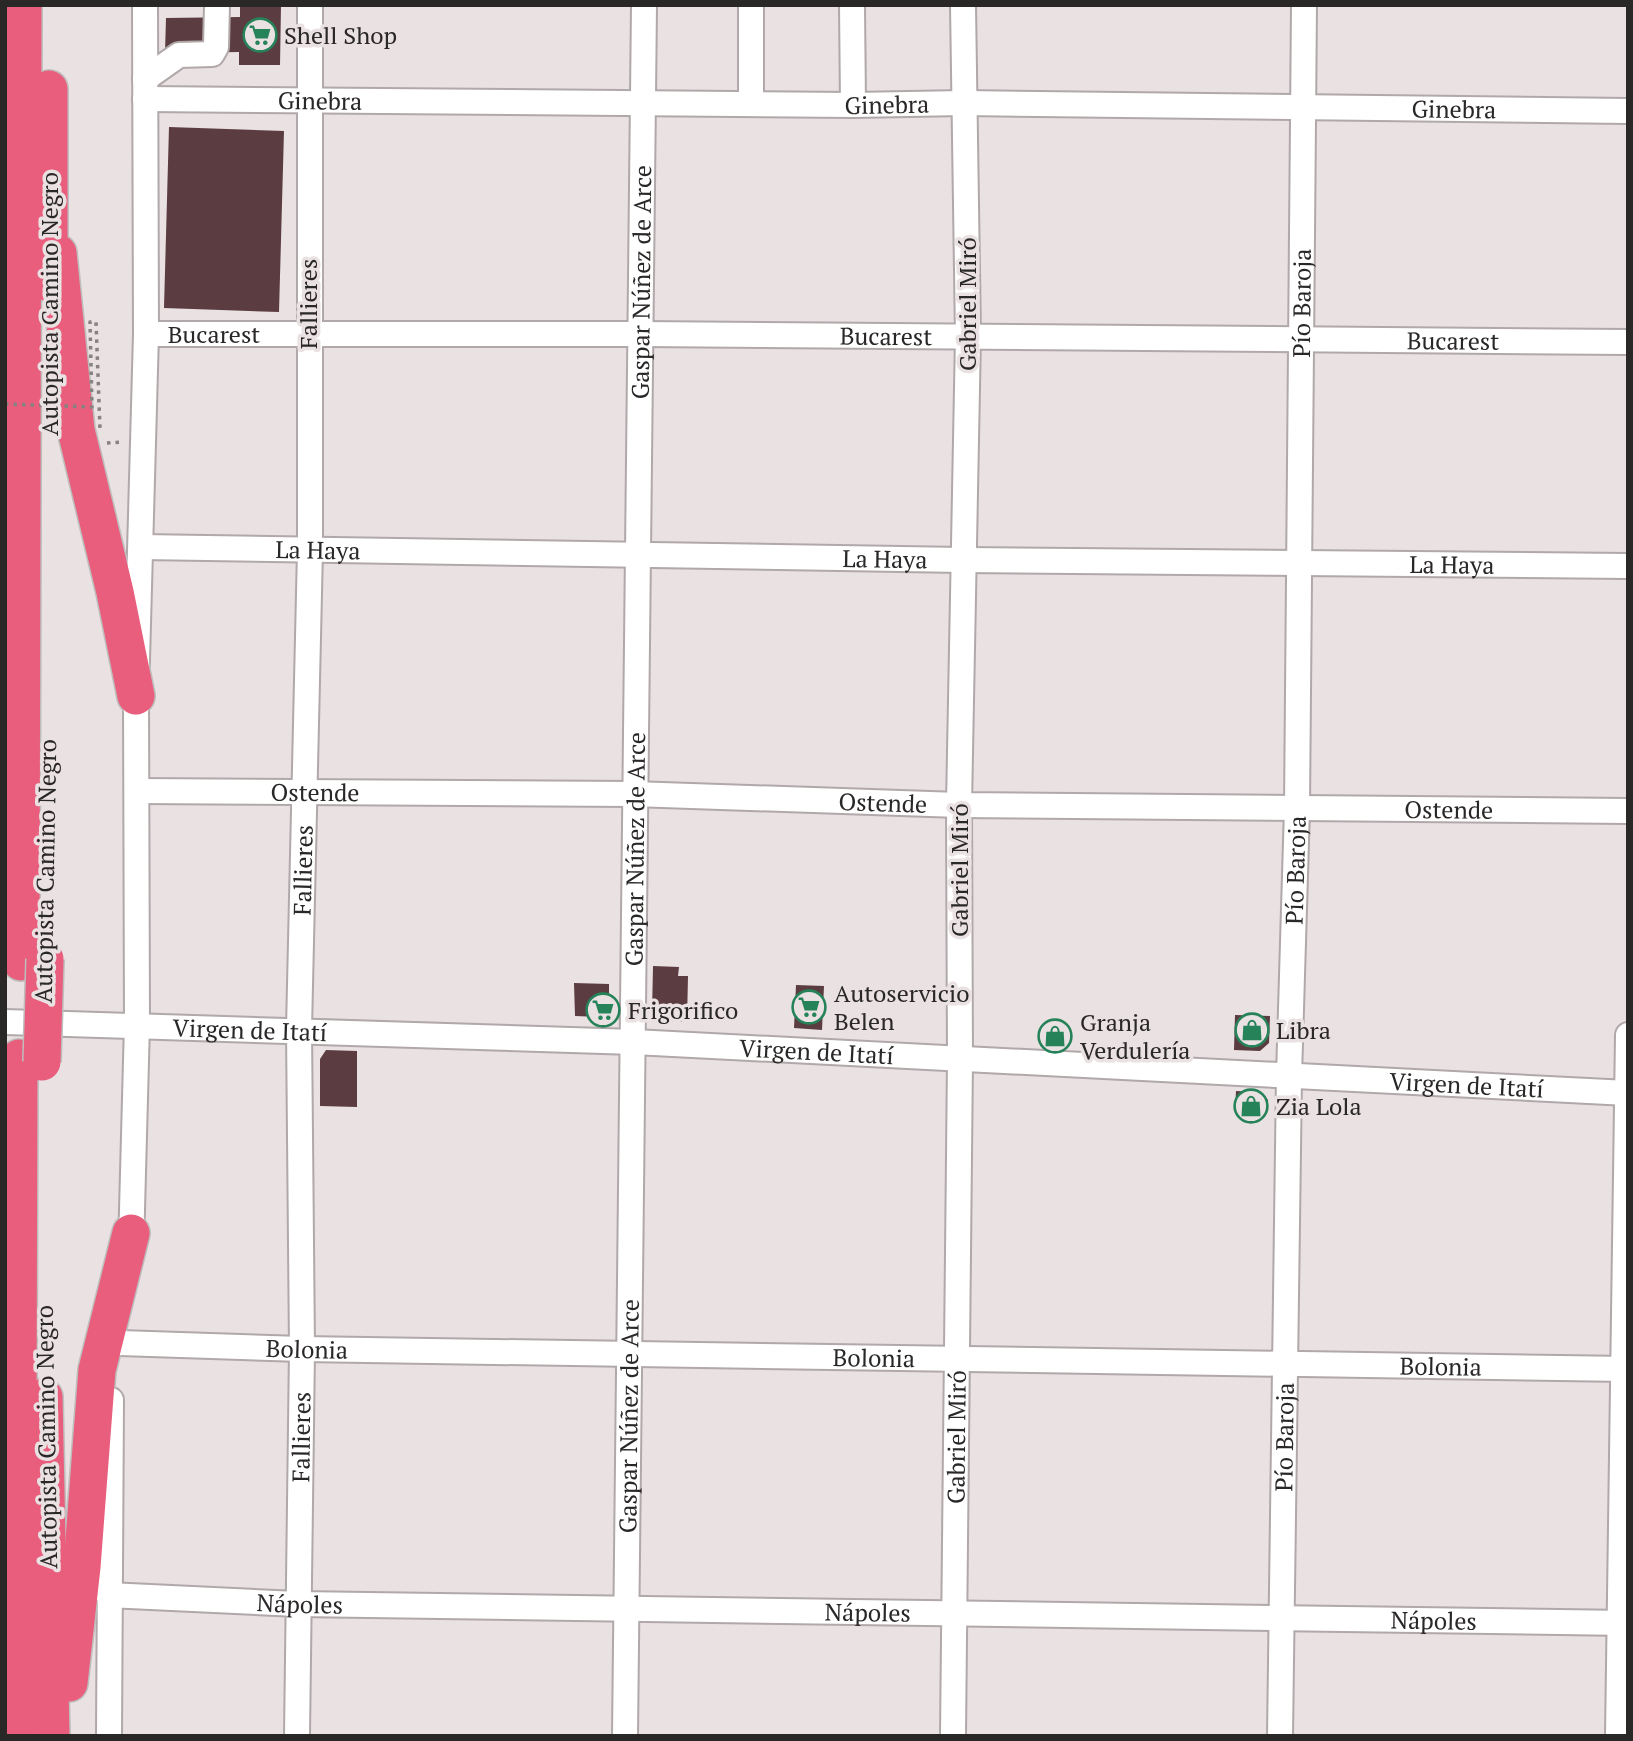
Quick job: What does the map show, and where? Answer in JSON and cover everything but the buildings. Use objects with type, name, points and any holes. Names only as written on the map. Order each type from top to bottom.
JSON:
[{"type":"highway","name":"Autopista Camino Negro","points":[[17,1736],[50,150],[32,13]]},
{"type":"highway","name":"Autopista Camino Negro","points":[[32,13],[33,961]]},
{"type":"highway","points":[[5,206],[32,13]]},
{"type":"highway","points":[[50,150],[68,380],[76,430],[115,592],[136,696]]},
{"type":"highway","name":"Autopista Camino Negro","points":[[30,1060],[51,1736]]},
{"type":"highway","points":[[63,1736],[82,1567],[97,1370],[131,1233]]},
{"type":"highway","points":[[5,1724],[6,1736]]},
{"type":"street","points":[[109,1736],[111,1395],[130,1300],[137,1024],[136,696],[146,334],[145,5]]},
{"type":"street","points":[[145,89],[179,55],[212,54],[216,47],[217,5]]},
{"type":"street","name":"Fallieres","points":[[297,1736],[302,1349],[299,1029],[310,550],[310,5]]},
{"type":"street","name":"Gaspar Núñez de Arce","points":[[625,1736],[644,5]]},
{"type":"street","points":[[751,5],[751,103]]},
{"type":"street","points":[[852,5],[853,105]]},
{"type":"street","name":"Gabriel Miró","points":[[953,1736],[960,1059],[959,805],[968,336],[963,5]]},
{"type":"street","name":"Pío Baroja","points":[[1280,1736],[1289,1076],[1297,808],[1304,5]]},
{"type":"street","name":"Ginebra","points":[[145,89],[310,101],[853,105],[964,103],[1628,111]]},
{"type":"street","name":"Bucarest","points":[[146,334],[641,334],[1628,342]]},
{"type":"street","name":"La Haya","points":[[142,547],[637,556],[1628,566]]},
{"type":"street","name":"Ostende","points":[[137,791],[634,794],[959,805],[1628,811]]},
{"type":"street","name":"Virgen de Itatí","points":[[5,1022],[299,1029],[634,1042],[1628,1093]]},
{"type":"street","points":[[1618,1736],[1624,1623],[1628,1035]]},
{"type":"street","name":"Bolonia","points":[[120,1343],[302,1349],[1625,1369]]},
{"type":"street","name":"Nápoles","points":[[108,1595],[297,1604],[1624,1623]]},
{"type":"path","points":[[5,404],[92,407],[90,322],[96,323],[100,429]]},
{"type":"path","points":[[101,443],[143,441]]},
{"type":"place","name":"Shell Shop","points":[[260,35]]},
{"type":"place","name":"Autoservicio Belen","points":[[809,1007]]},
{"type":"place","name":"Frigorifico","points":[[603,1010]]},
{"type":"place","name":"Libra","points":[[1252,1030]]},
{"type":"place","name":"Granja Verdulería","points":[[1055,1036]]},
{"type":"place","name":"Zia Lola","points":[[1251,1106]]}]
